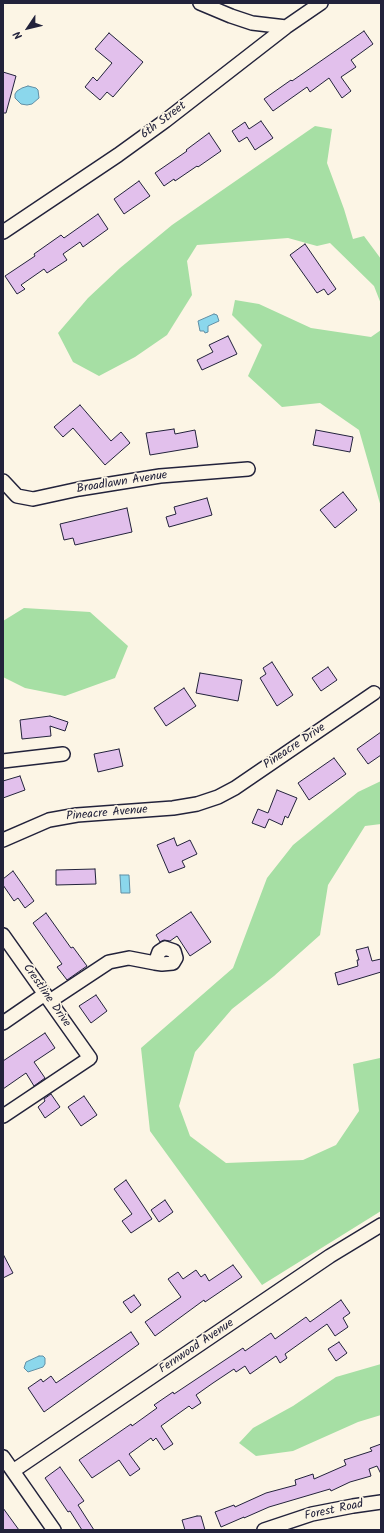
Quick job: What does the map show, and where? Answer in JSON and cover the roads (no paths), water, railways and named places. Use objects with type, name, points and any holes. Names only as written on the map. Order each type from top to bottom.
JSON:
[{"type":"street","points":[[200,3],[230,16],[252,23],[286,27]]},
{"type":"street","name":"6th Street","points":[[3,232],[118,155],[286,27],[321,3]]},
{"type":"street","name":"Broadlawn Avenue","points":[[3,481],[17,496],[33,499],[79,489],[160,476],[248,469]]},
{"type":"street","name":"Pineacre Drive","points":[[215,798],[235,788],[374,693]]},
{"type":"street","points":[[3,761],[63,754]]},
{"type":"street","name":"Pineacre Avenue","points":[[3,840],[50,820],[77,815],[173,808],[197,804],[215,798]]},
{"type":"street","name":"Crestline Drive","points":[[3,935],[90,1058],[3,1116]]},
{"type":"street","points":[[3,1023],[109,962],[129,958],[155,963]]},
{"type":"street","name":"Fernwood Avenue","points":[[13,1471],[330,1256],[381,1225]]},
{"type":"street","points":[[3,1458],[54,1530]]},
{"type":"street","name":"Forest Road","points":[[264,1530],[312,1514],[381,1502]]},
{"type":"water","points":[[28,86],[38,90],[39,98],[32,104],[21,104],[15,98],[15,94],[17,91]]},
{"type":"water","points":[[214,314],[217,315],[219,321],[208,326],[208,332],[205,333],[204,331],[200,331],[198,321]]},
{"type":"water","points":[[120,875],[129,875],[130,893],[121,893]]},
{"type":"water","points":[[39,1356],[43,1356],[45,1358],[45,1364],[43,1367],[28,1372],[24,1368],[26,1362]]}]
